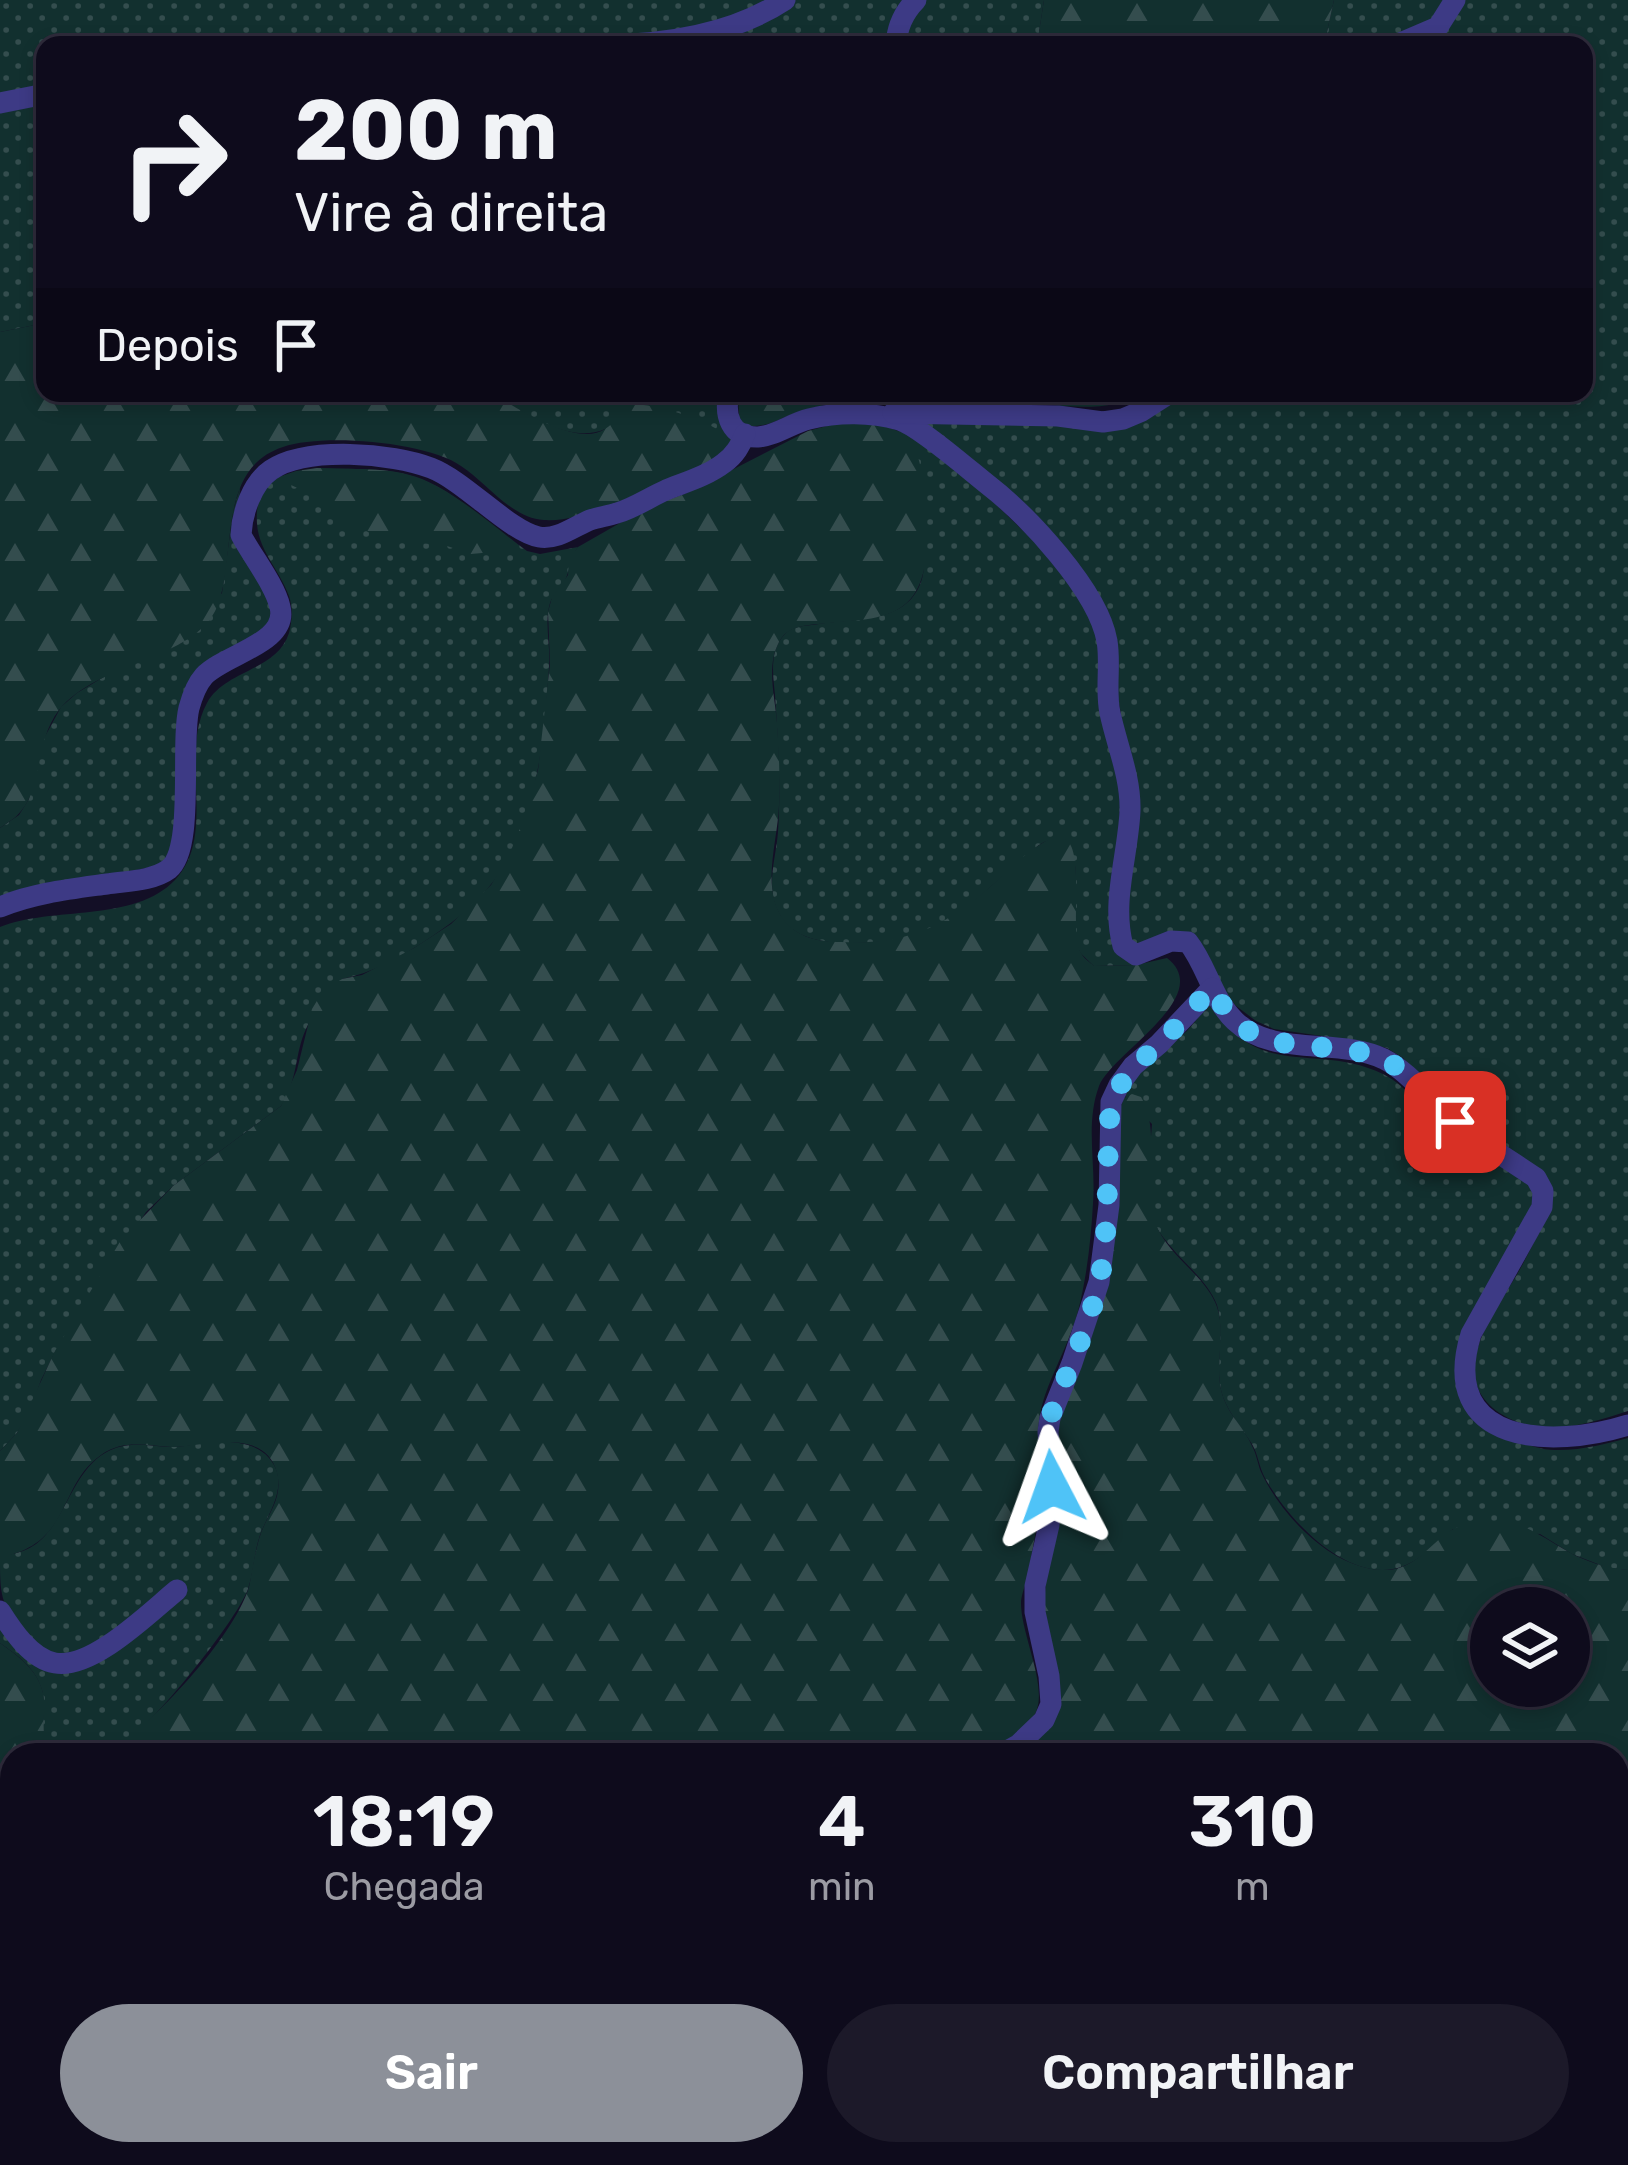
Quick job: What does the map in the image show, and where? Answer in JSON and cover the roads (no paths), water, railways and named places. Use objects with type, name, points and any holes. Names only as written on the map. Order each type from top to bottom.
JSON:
[{"type":"street","points":[[684,36],[733,26],[785,0]]},
{"type":"street","points":[[897,36],[906,10],[916,0]]},
{"type":"street","points":[[1417,36],[1438,27],[1455,0]]},
{"type":"street","points":[[0,103],[36,96]]},
{"type":"street","points":[[727,402],[733,429],[757,437],[808,419],[869,414],[1058,416],[1103,422],[1142,412],[1157,402]]},
{"type":"street","points":[[869,414],[904,421],[991,487],[1073,574],[1095,608],[1107,641],[1111,716],[1128,781],[1130,809],[1119,906],[1123,946],[1136,955],[1171,941],[1188,942],[1212,988],[1247,1030],[1290,1043],[1355,1051],[1391,1063],[1455,1122],[1536,1178],[1543,1191],[1542,1208],[1471,1334],[1463,1371],[1469,1400],[1487,1419],[1534,1438],[1582,1436],[1628,1425]]},
{"type":"street","points":[[0,907],[47,893],[145,878],[172,867],[178,856],[185,793],[184,734],[193,695],[201,679],[274,633],[281,618],[278,599],[242,535],[254,488],[267,472],[294,459],[313,457],[362,455],[398,460],[432,468],[530,534],[554,537],[711,471],[737,451],[746,434]]},
{"type":"street","points":[[1019,1743],[1044,1720],[1051,1704],[1035,1612],[1052,1487],[1048,1432],[1099,1282],[1109,1205],[1111,1102],[1133,1066],[1212,988]]},
{"type":"street","points":[[0,1611],[35,1654],[64,1664],[110,1644],[177,1590]]}]
